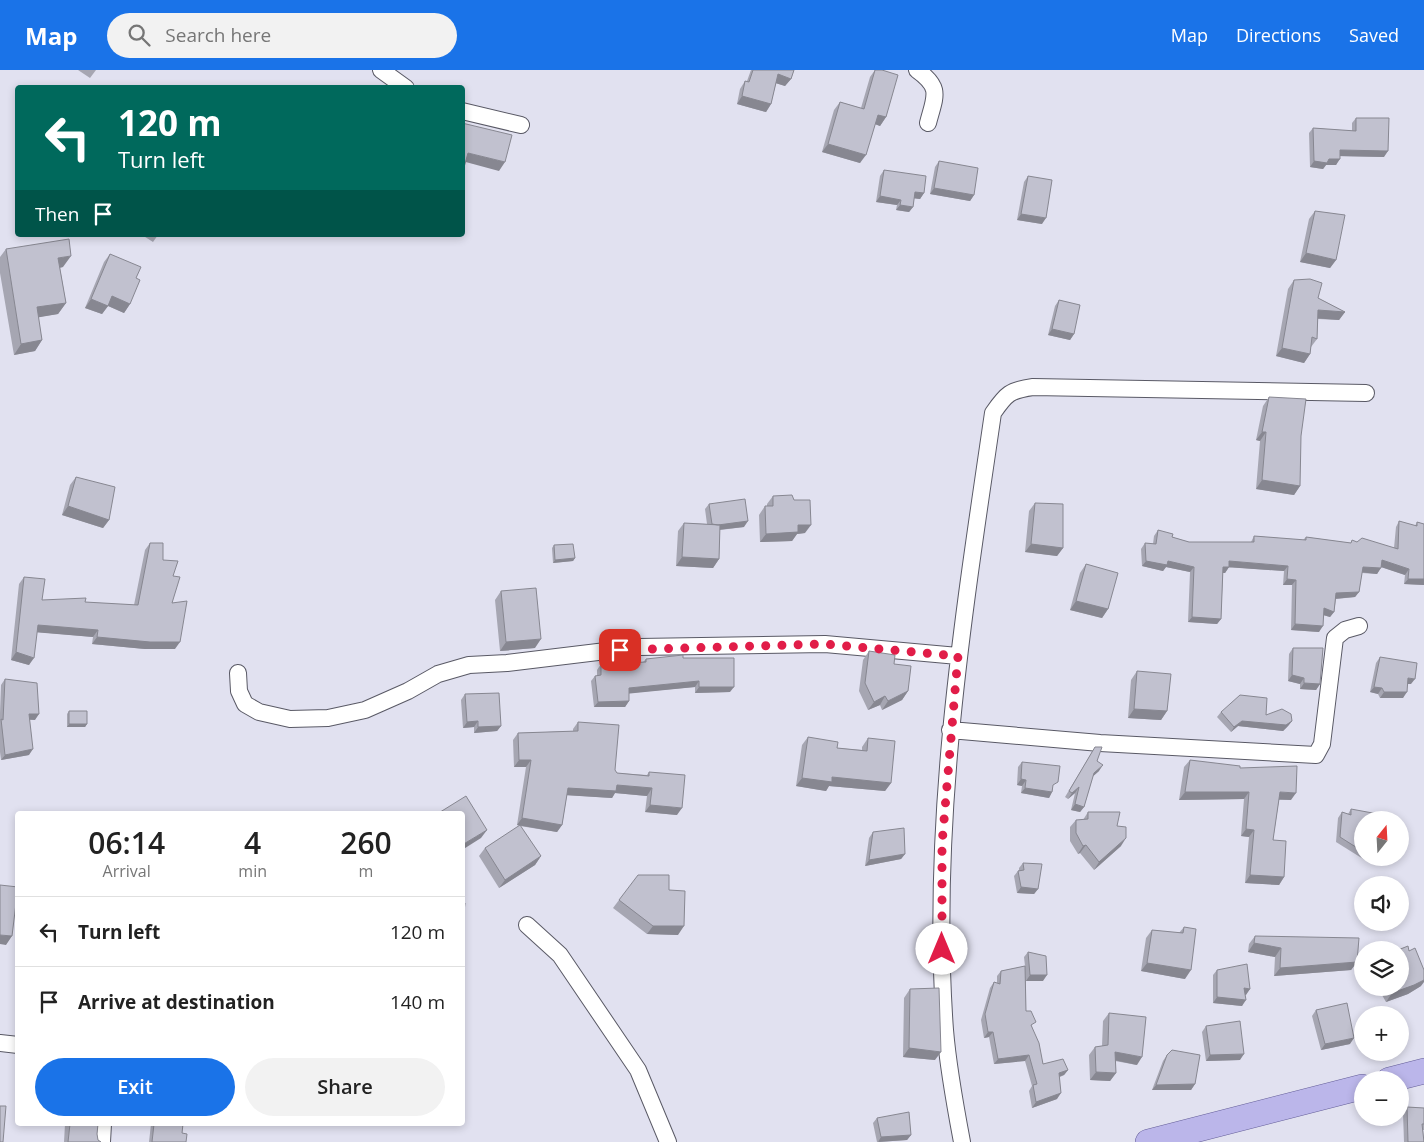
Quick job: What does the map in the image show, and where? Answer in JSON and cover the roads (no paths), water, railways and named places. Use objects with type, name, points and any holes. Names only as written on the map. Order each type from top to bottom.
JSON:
[{"type":"main road","points":[[1409,1075],[1424,1071]]},
{"type":"main road","points":[[1148,1142],[1354,1089]]},
{"type":"street","points":[[381,70],[402,85]]},
{"type":"street","points":[[917,70],[934,85],[936,94],[928,123]]},
{"type":"street","points":[[465,112],[522,125]]},
{"type":"street","points":[[962,1142],[945,1030],[942,958],[942,844],[950,730],[958,656],[993,413],[1002,400],[1014,389],[1033,387],[1366,393]]},
{"type":"street","points":[[950,730],[1100,743],[1316,755],[1322,744],[1335,638],[1345,630],[1359,626]]},
{"type":"street","points":[[238,673],[239,691],[245,704],[259,712],[290,719],[319,718],[365,710],[408,691],[438,674],[469,665],[639,648],[824,644],[958,656]]},
{"type":"street","points":[[527,925],[560,955],[638,1070],[668,1142]]},
{"type":"street","points":[[0,1043],[15,1045]]},
{"type":"street","points":[[102,1142],[103,1126]]}]
